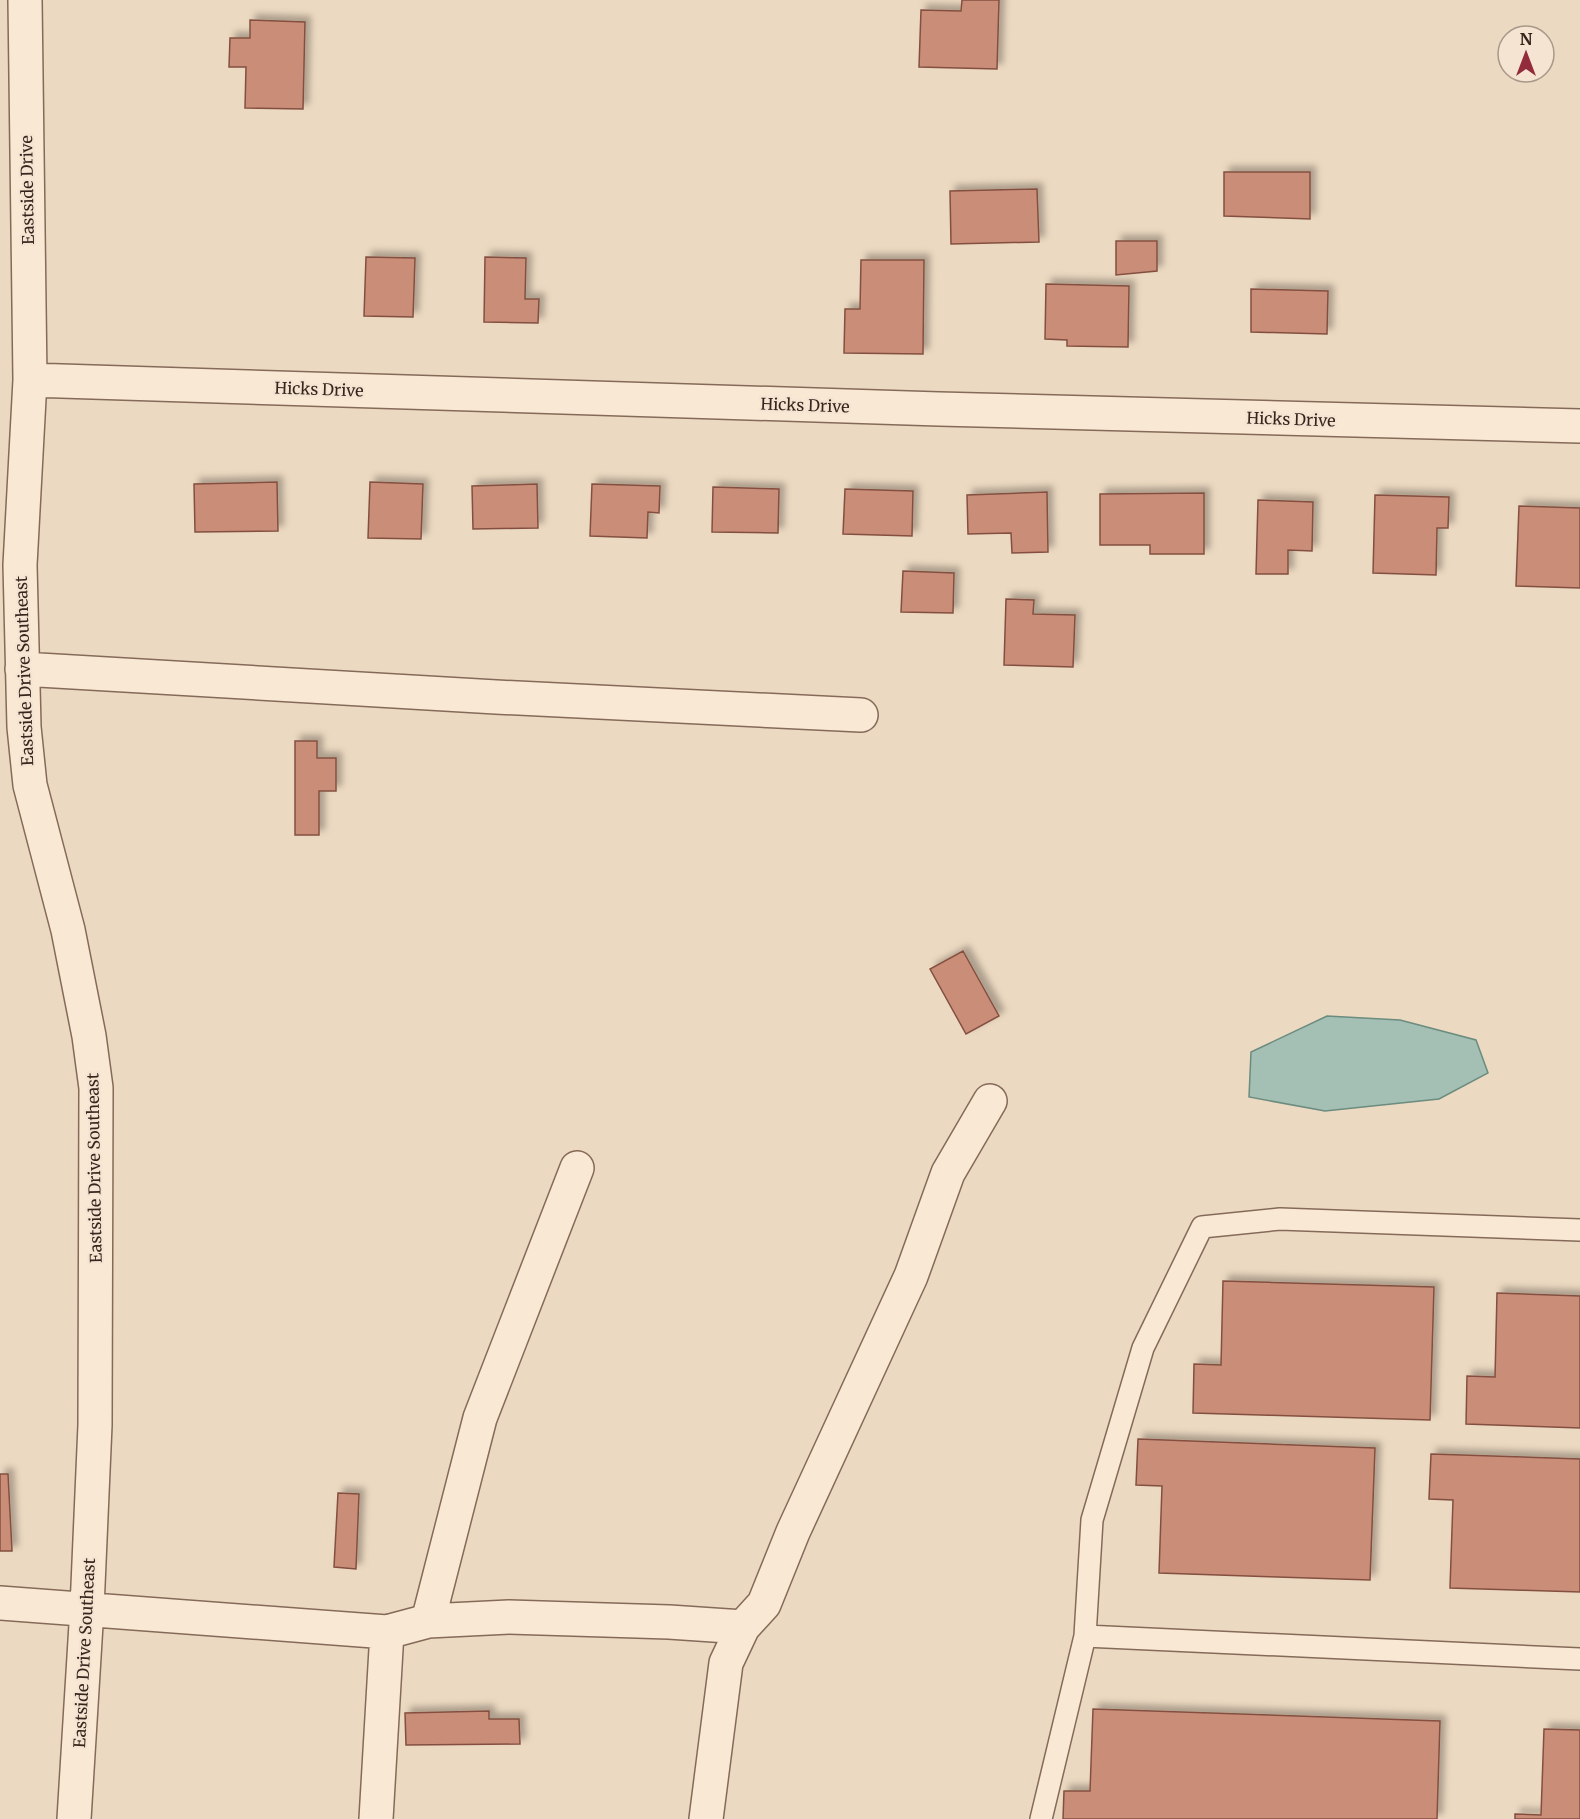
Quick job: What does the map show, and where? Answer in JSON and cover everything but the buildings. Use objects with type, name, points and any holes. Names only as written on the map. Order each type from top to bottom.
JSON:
[{"type":"street","name":"Eastside Drive","points":[[25,0],[30,380]]},
{"type":"street","name":"Hicks Drive","points":[[30,380],[927,409],[1580,426]]},
{"type":"street","name":"Eastside Drive Southeast","points":[[30,380],[20,565],[24,727],[30,785],[69,930],[89,1036],[96,1088],[95,1425],[74,1819]]},
{"type":"street","points":[[22,669],[496,697],[861,715]]},
{"type":"street","points":[[706,1819],[726,1663],[743,1628],[764,1604],[793,1532],[911,1276],[948,1173],[990,1101]]},
{"type":"street","points":[[428,1621],[480,1418],[577,1168]]},
{"type":"street","points":[[0,1603],[387,1632],[428,1621],[509,1617],[669,1622],[743,1628]]},
{"type":"street","points":[[376,1819],[387,1632]]},
{"type":"lane","points":[[1041,1819],[1084,1636],[1092,1520],[1143,1348],[1203,1227],[1280,1219],[1580,1230]]},
{"type":"lane","points":[[1084,1636],[1580,1659]]},
{"type":"shaded area","points":[[1327,1016],[1400,1020],[1476,1040],[1488,1073],[1439,1099],[1325,1111],[1249,1097],[1251,1052]]}]
